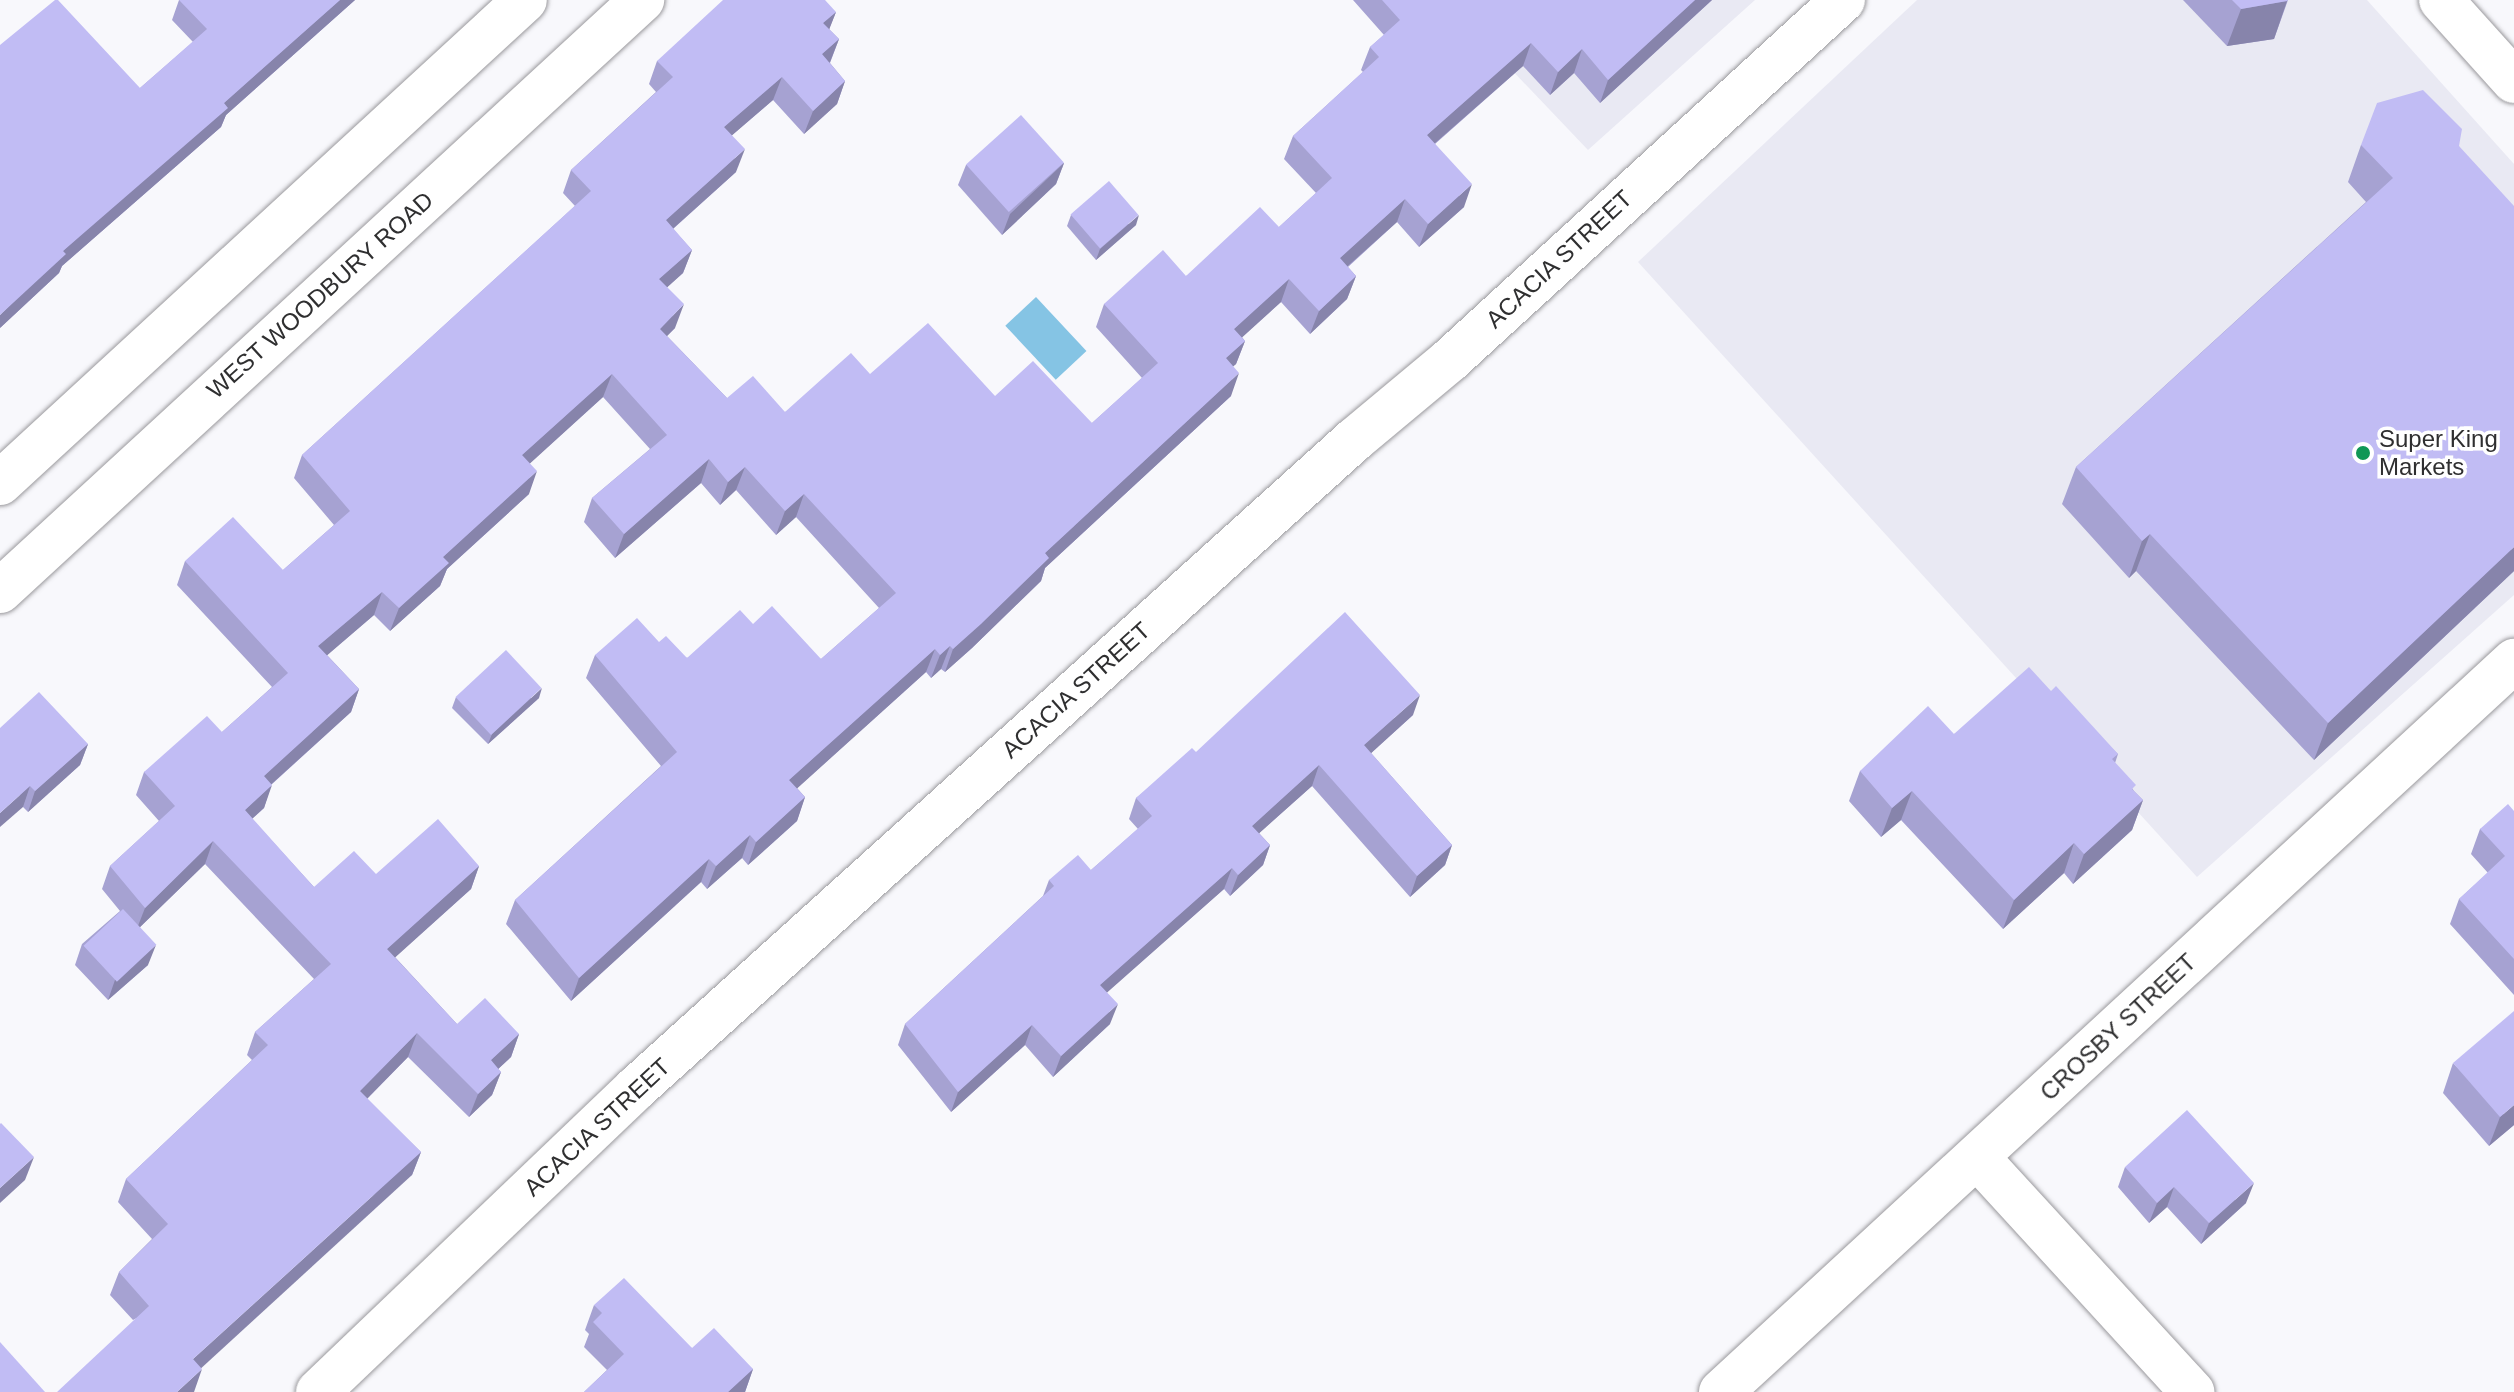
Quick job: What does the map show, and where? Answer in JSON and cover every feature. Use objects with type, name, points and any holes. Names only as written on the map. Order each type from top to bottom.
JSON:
[{"type":"street","points":[[0,483],[525,0]]},
{"type":"street","name":"WEST WOODBURY ROAD","points":[[0,591],[642,0]]},
{"type":"street","name":"ACACIA STREET","points":[[318,1392],[635,1089],[1354,440],[1450,360],[1843,0]]},
{"type":"street","points":[[2441,0],[2514,81]]},
{"type":"street","name":"CROSBY STREET","points":[[1721,1392],[2514,661]]},
{"type":"street","points":[[1977,1157],[2192,1392]]},
{"type":"shaded area","points":[[1445,0],[1755,0],[1588,150]]},
{"type":"shaded area","points":[[1917,0],[2367,0],[2514,164],[2514,595],[2197,877],[1638,262]]},
{"type":"water","points":[[1036,297],[1086,351],[1056,380],[1005,326]]},
{"type":"building","points":[[55,0],[140,88],[207,29],[179,0],[340,0],[224,103],[228,108],[63,251],[66,254],[0,315],[0,45]]},
{"type":"building","points":[[723,0],[825,0],[836,12],[823,23],[839,39],[822,54],[845,81],[813,111],[782,77],[724,127],[745,149],[666,220],[692,250],[659,279],[684,304],[660,329],[727,398],[753,376],[785,412],[851,353],[870,374],[928,323],[995,396],[1033,361],[1092,423],[1158,363],[1104,304],[1163,250],[1186,276],[1260,207],[1279,227],[1332,178],[1293,136],[1379,57],[1370,47],[1400,20],[1382,0],[1695,0],[1608,80],[1582,49],[1558,72],[1531,43],[1427,135],[1472,184],[1428,224],[1405,199],[1340,258],[1356,276],[1319,311],[1289,279],[1234,329],[1245,341],[1226,358],[1239,373],[1045,553],[1049,558],[981,624],[953,649],[950,646],[940,655],[935,649],[789,780],[805,797],[756,842],[750,835],[716,866],[709,859],[579,978],[515,900],[677,752],[595,655],[637,618],[659,642],[666,636],[687,658],[740,610],[753,624],[772,606],[821,659],[896,593],[804,494],[785,511],[745,467],[728,482],[709,459],[624,534],[592,498],[667,435],[612,374],[522,455],[537,471],[443,557],[449,563],[399,608],[382,592],[318,646],[359,689],[264,776],[272,785],[245,810],[314,887],[354,851],[376,874],[438,819],[479,866],[387,949],[457,1024],[485,998],[519,1034],[491,1060],[501,1072],[478,1094],[417,1033],[360,1091],[421,1152],[193,1359],[202,1369],[177,1392],[57,1392],[149,1306],[119,1272],[168,1224],[126,1179],[268,1045],[255,1032],[331,964],[213,841],[145,908],[110,866],[175,806],[144,772],[207,716],[222,732],[288,673],[185,561],[233,517],[283,570],[350,511],[302,455],[591,191],[571,170],[673,77],[657,61]]},
{"type":"building","points":[[2232,0],[2288,0],[2241,9]]},
{"type":"building","points":[[2423,90],[2462,129],[2459,146],[2514,206],[2514,547],[2328,723],[2150,534],[2142,541],[2076,467],[2393,178],[2361,145],[2377,103]]},
{"type":"building","points":[[1021,115],[1064,163],[1009,212],[966,165]]},
{"type":"building","points":[[1109,181],[1139,215],[1100,248],[1071,214]]},
{"type":"building","points":[[1345,612],[1420,695],[1364,745],[1452,845],[1417,876],[1319,765],[1252,826],[1270,845],[1238,875],[1232,868],[1100,985],[1118,1004],[1061,1056],[1032,1025],[958,1092],[905,1024],[1054,886],[1049,880],[1078,855],[1091,870],[1152,816],[1136,798],[1192,748],[1196,752]]},
{"type":"building","points":[[506,650],[541,688],[491,735],[456,697]]},
{"type":"building","points":[[2029,667],[2051,691],[2056,686],[2118,754],[2112,759],[2136,785],[2132,789],[2143,800],[2084,854],[2074,843],[2014,900],[1912,791],[1892,808],[1860,771],[1928,706],[1954,734]]},
{"type":"building","points":[[39,692],[88,744],[35,791],[30,786],[0,813],[0,728]]},
{"type":"building","points":[[2508,804],[2514,811],[2514,959],[2459,899],[2505,856],[2480,829]]},
{"type":"building","points":[[123,909],[156,945],[117,982],[84,946]]},
{"type":"building","points":[[2514,1011],[2514,1105],[2500,1117],[2453,1063]]},
{"type":"building","points":[[2187,1110],[2254,1183],[2209,1223],[2174,1187],[2157,1203],[2125,1167]]},
{"type":"building","points":[[0,1124],[34,1157],[0,1188]]},
{"type":"building","points":[[624,1278],[692,1348],[714,1328],[753,1369],[728,1392],[584,1392],[624,1354],[593,1322],[602,1313],[594,1305]]},
{"type":"building","points":[[0,1342],[45,1392],[0,1392]]},
{"type":"place","name":"Super King Markets","points":[[2363,453]]}]
